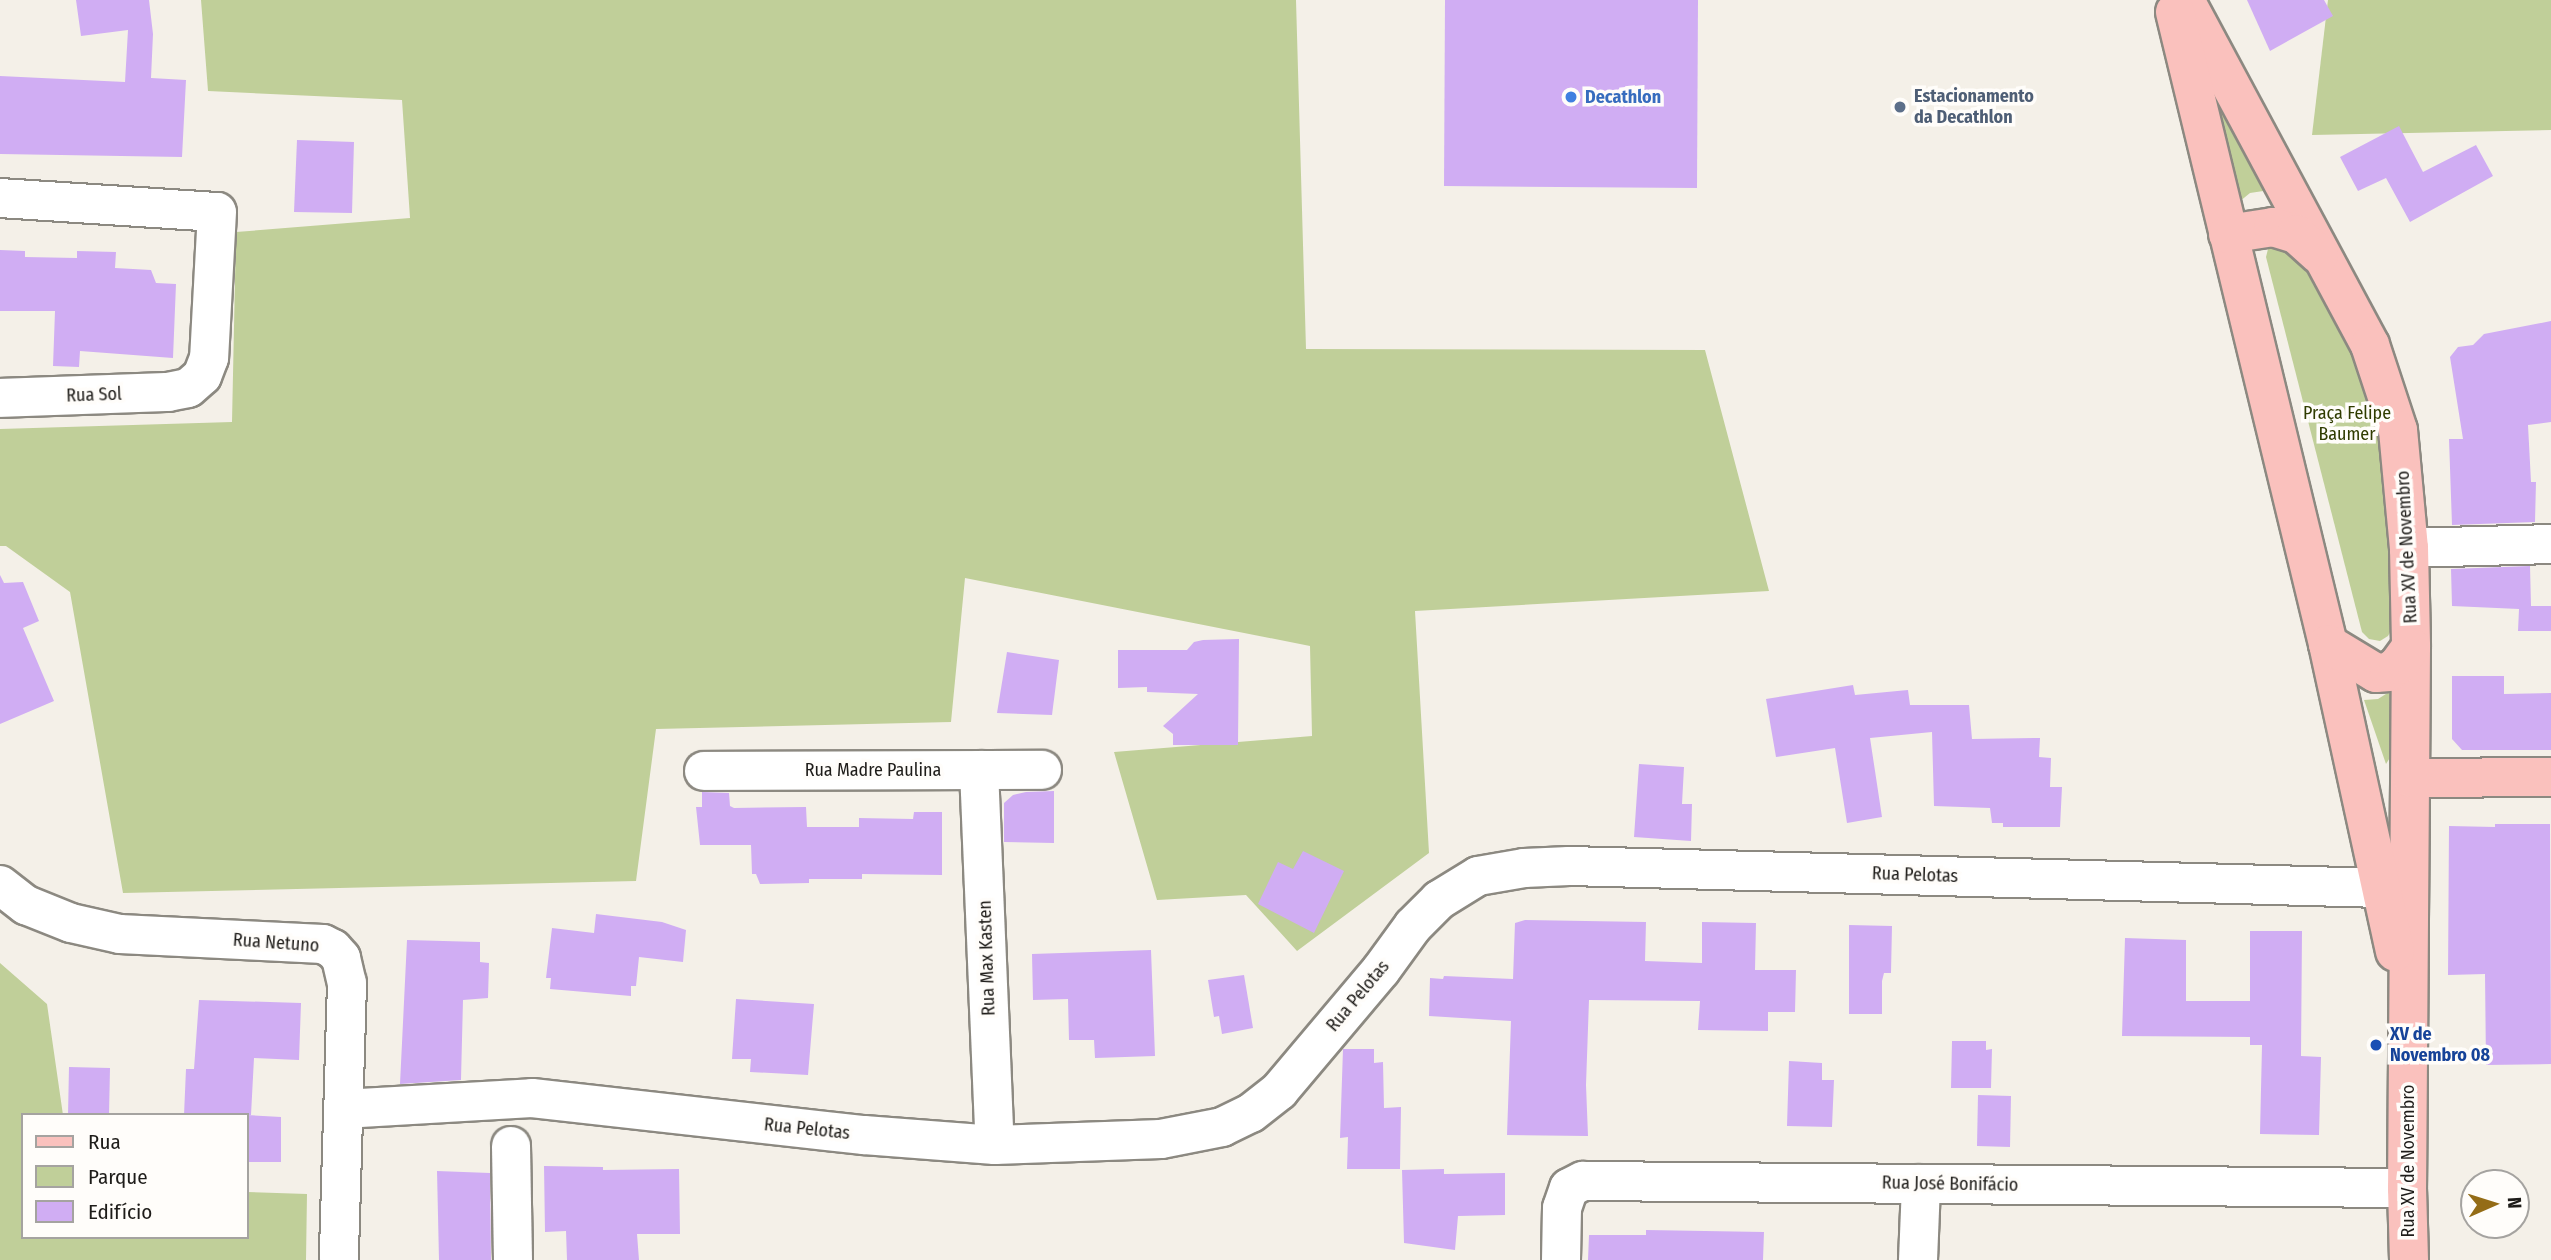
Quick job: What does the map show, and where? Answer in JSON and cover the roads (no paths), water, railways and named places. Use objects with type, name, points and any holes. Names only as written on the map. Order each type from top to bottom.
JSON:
[{"type":"main road","name":"Rua XV de Novembro","points":[[2172,0],[2328,643],[2409,1019]]},
{"type":"main road","name":"Rua XV de Novembro","points":[[2185,0],[2370,345],[2385,383],[2398,430],[2409,548],[2411,647],[2407,1188],[2409,1260]]},
{"type":"main road","points":[[2228,234],[2273,227],[2296,233],[2323,259]]},
{"type":"main road","points":[[2328,643],[2358,665],[2376,673],[2389,672],[2411,647]]},
{"type":"main road","points":[[2412,778],[2551,777]]},
{"type":"street","name":"Rua Sol","points":[[0,198],[217,212],[209,358],[202,376],[188,388],[168,392],[0,398]]},
{"type":"street","points":[[2409,548],[2551,544]]},
{"type":"street","name":"Rua Max Kasten","points":[[979,770],[995,1145]]},
{"type":"street","name":"Rua Madre Paulina","points":[[704,771],[1042,770]]},
{"type":"street","name":"Rua Pelotas","points":[[343,1109],[490,1098],[564,1100],[864,1135],[995,1145],[1161,1139],[1222,1127],[1251,1113],[1279,1091],[1381,970],[1413,926],[1439,900],[1478,876],[1524,868],[1569,866],[2381,888]]},
{"type":"street","name":"Rua Netuno","points":[[0,885],[26,905],[71,923],[120,934],[323,944],[333,948],[341,958],[347,983],[339,1260]]},
{"type":"street","points":[[511,1146],[513,1260]]},
{"type":"street","name":"Rua José Bonifácio","points":[[1561,1260],[1562,1208],[1569,1188],[1583,1181],[2407,1188]]},
{"type":"street","points":[[1919,1260],[1921,1184]]},
{"type":"place","name":"Decathlon","points":[[1571,97]]},
{"type":"place","name":"Estacionamento da Decathlon","points":[[1900,107]]},
{"type":"place","name":"XV de Novembro 08","points":[[2376,1045]]},
{"type":"park label","name":"Praça Felipe Baumer","points":[[2347,424]]}]
